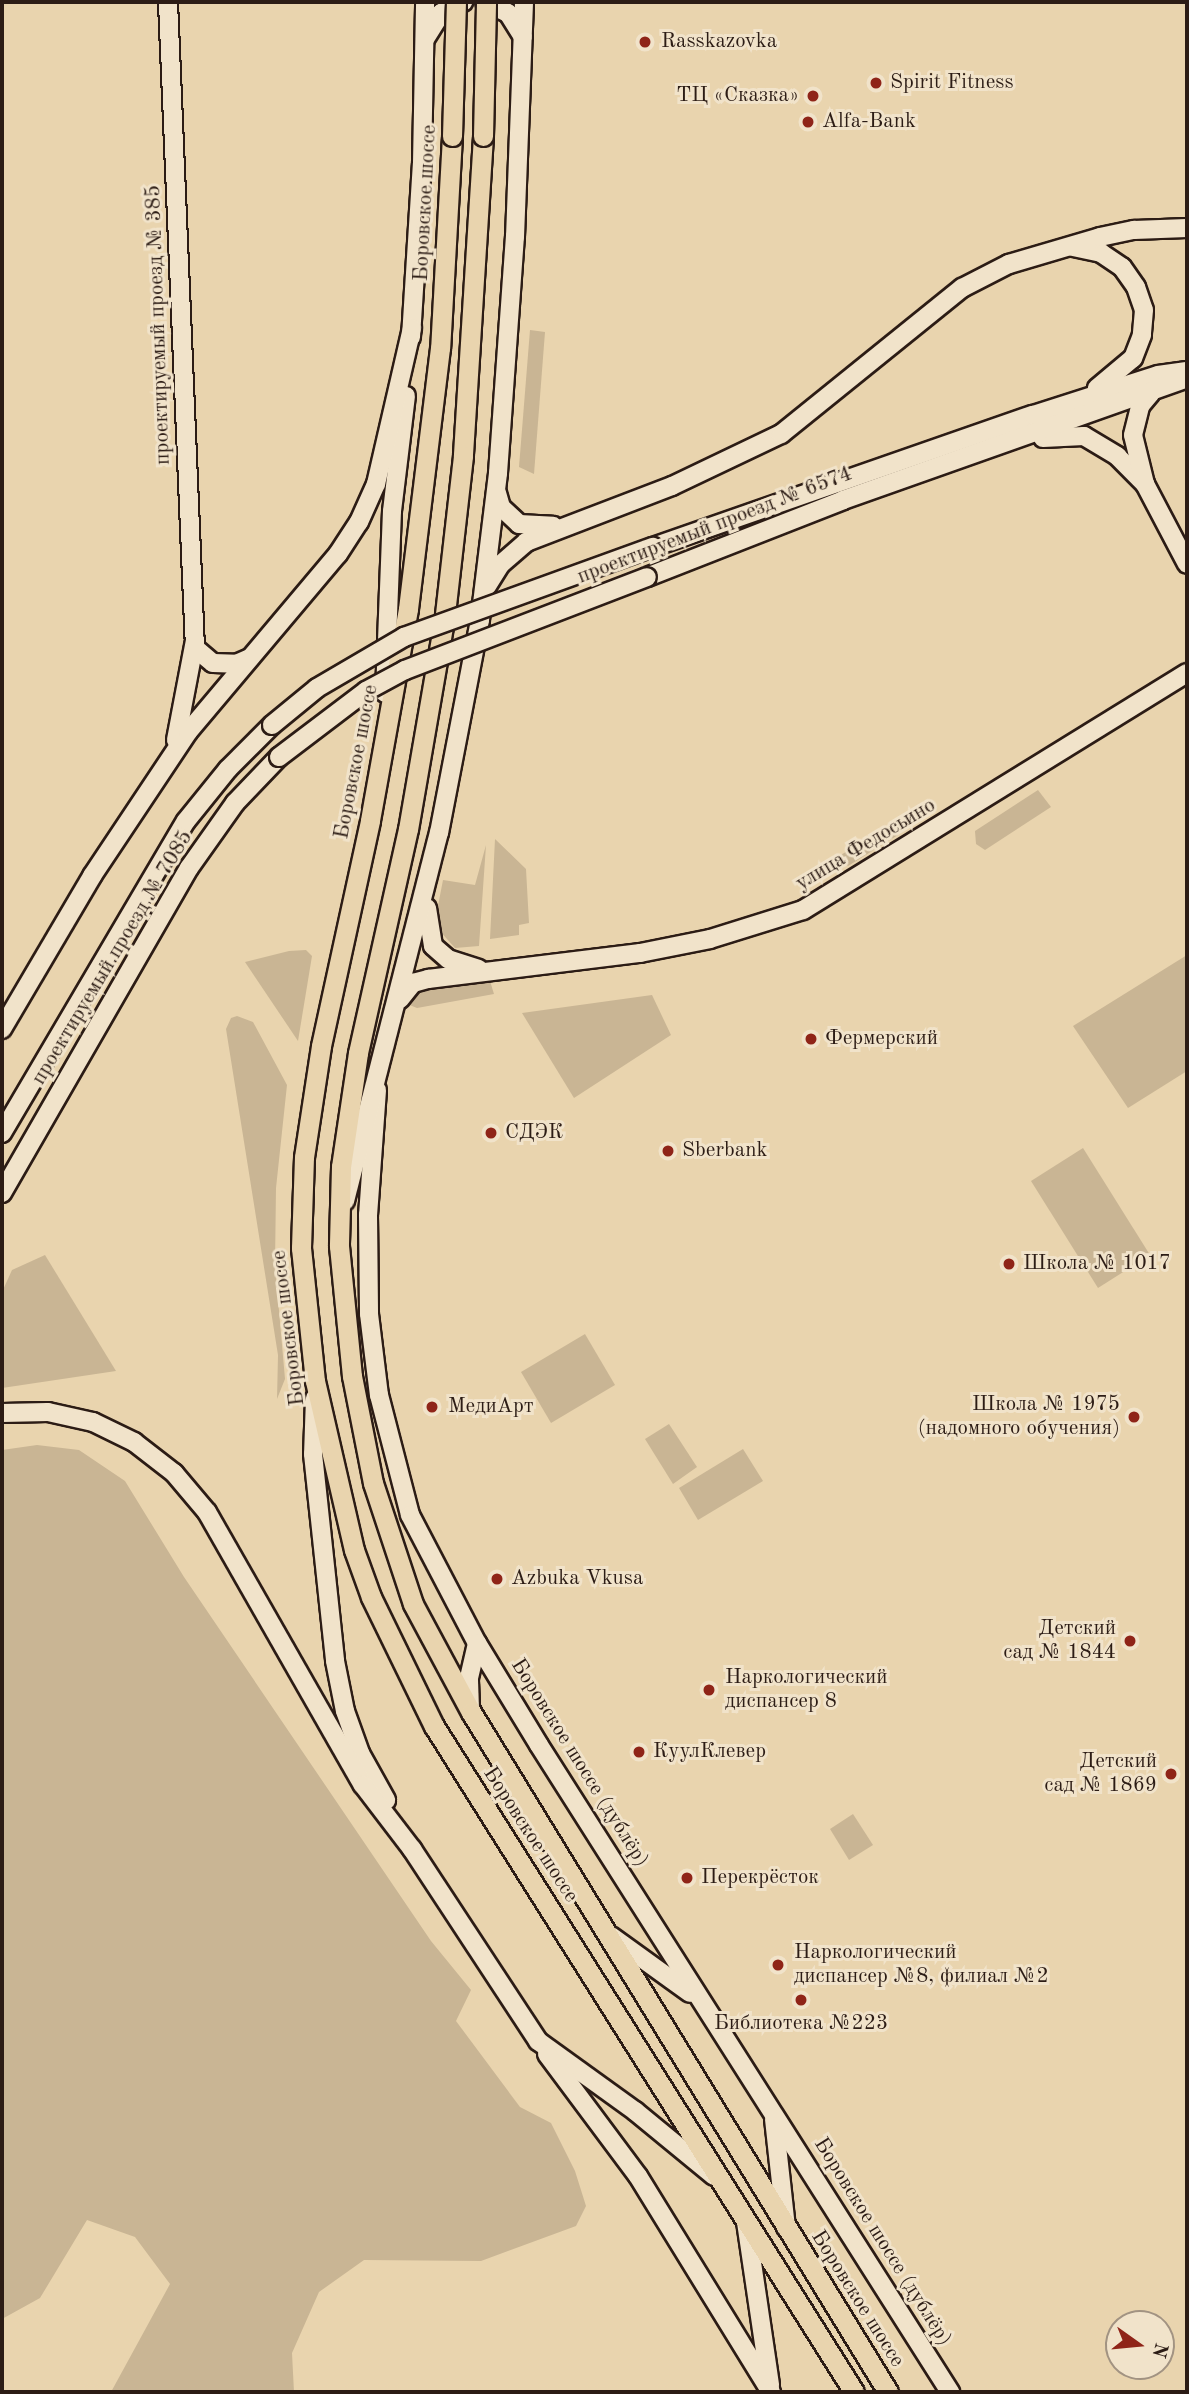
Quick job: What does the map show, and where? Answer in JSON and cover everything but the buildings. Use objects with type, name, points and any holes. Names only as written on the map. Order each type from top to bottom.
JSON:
[{"type":"main road","name":"проектируемый проезд № 385","points":[[162,769],[183,719],[195,644],[168,2]]},
{"type":"main road","points":[[370,821],[387,669],[392,511],[412,328],[425,2]]},
{"type":"main road","name":"Боровское шоссе","points":[[456,2],[452,136],[430,448],[408,609],[370,821],[321,1046],[304,1157],[301,1248],[315,1381],[359,1563],[434,1726],[854,2392]]},
{"type":"main road","points":[[424,50],[434,21],[463,2]]},
{"type":"main road","points":[[486,2],[515,21],[525,51]]},
{"type":"main road","name":"Боровское шоссе","points":[[486,2],[483,136],[464,443],[448,590],[411,817],[351,1094],[341,1167],[339,1246],[352,1376],[373,1483],[406,1587],[471,1712],[888,2392]]},
{"type":"main road","points":[[339,1246],[353,1164],[377,1090],[392,1018],[427,883],[464,714],[484,591],[496,490],[525,51],[524,2]]},
{"type":"main road","points":[[484,591],[501,564],[526,542],[560,526],[672,486],[782,434],[962,288],[1009,264],[1070,247],[1134,230],[1187,228]]},
{"type":"main road","points":[[1070,247],[1101,253],[1122,267],[1141,298],[1144,323],[1139,347],[1125,368],[1074,402]]},
{"type":"main road","points":[[2,1029],[92,876],[162,769],[359,522],[376,484],[412,328]]},
{"type":"main road","name":"проектируемый проезд № 6574","points":[[272,725],[317,688],[404,637],[653,547],[1074,402],[1187,371]]},
{"type":"main road","name":"проектируемый проезд № 6574","points":[[279,757],[355,698],[405,670],[843,500],[1150,394],[1187,378]]},
{"type":"main road","points":[[1150,394],[1140,407],[1133,435],[1145,484],[1187,564]]},
{"type":"main road","points":[[1015,441],[1074,436],[1096,440],[1145,484]]},
{"type":"main road","points":[[496,490],[501,506],[519,524],[560,526]]},
{"type":"main road","points":[[195,644],[212,663],[236,664],[250,658]]},
{"type":"main road","name":"улица Федосьино","points":[[392,1018],[414,983],[689,944],[803,910],[1187,673]]},
{"type":"main road","name":"проектируемый проезд № 7085","points":[[2,1133],[187,821],[228,769],[272,725]]},
{"type":"main road","name":"проектируемый проезд № 7085","points":[[2,1193],[189,868],[235,803],[279,757]]},
{"type":"main road","points":[[427,883],[427,924],[433,946],[457,964],[492,971]]},
{"type":"main road","name":"Боровское шоссе (дублёр)","points":[[377,1090],[368,1215],[369,1314],[379,1395],[410,1515],[477,1643],[950,2392]]},
{"type":"main road","points":[[315,1381],[313,1454],[335,1661],[345,1711],[360,1753],[412,1849]]},
{"type":"main road","points":[[2,1413],[48,1412],[93,1422],[134,1441],[174,1473],[207,1511],[363,1784],[412,1849],[538,2041],[638,2176],[771,2392]]},
{"type":"main road","points":[[471,1712],[469,1678],[477,1643]]},
{"type":"main road","points":[[602,1928],[706,2007]]},
{"type":"main road","points":[[538,2041],[668,2136],[727,2188]]},
{"type":"main road","points":[[773,2113],[786,2227]]},
{"type":"main road","points":[[746,2218],[771,2392]]},
{"type":"shaded area","points":[[530,330],[545,332],[534,474],[519,467]]},
{"type":"shaded area","points":[[1038,790],[1051,807],[985,850],[976,844],[975,831]]},
{"type":"shaded area","points":[[901,819],[898,835],[848,866],[834,859]]},
{"type":"shaded area","points":[[495,839],[526,869],[529,923],[519,925],[519,935],[490,939]]},
{"type":"shaded area","points":[[486,845],[479,946],[455,948],[439,930],[436,916],[443,880],[475,885]]},
{"type":"shaded area","points":[[306,950],[312,956],[298,1041],[245,962],[289,951]]},
{"type":"shaded area","points":[[1187,955],[1187,1071],[1128,1108],[1073,1026]]},
{"type":"shaded area","points":[[490,981],[494,994],[417,1008],[407,1004],[419,991]]},
{"type":"shaded area","points":[[652,995],[671,1035],[574,1098],[522,1013]]},
{"type":"shaded area","points":[[237,1016],[253,1022],[287,1085],[276,1188],[275,1265],[285,1379],[277,1399],[278,1355],[226,1029],[231,1018]]},
{"type":"shaded area","points":[[1083,1148],[1150,1255],[1098,1288],[1031,1181]]},
{"type":"shaded area","points":[[45,1255],[116,1371],[2,1388],[2,1292],[12,1270]]},
{"type":"shaded area","points":[[585,1334],[615,1385],[551,1423],[521,1372]]},
{"type":"shaded area","points":[[669,1424],[697,1467],[673,1484],[645,1439]]},
{"type":"shaded area","points":[[37,1445],[79,1450],[125,1481],[184,1577],[431,1941],[471,1990],[456,2021],[520,2107],[551,2123],[575,2171],[586,2206],[576,2226],[481,2261],[364,2260],[319,2292],[292,2353],[294,2392],[111,2392],[170,2284],[135,2237],[87,2220],[40,2298],[2,2319],[2,1450]]},
{"type":"shaded area","points":[[743,1449],[763,1481],[698,1520],[679,1488]]},
{"type":"shaded area","points":[[853,1814],[873,1845],[849,1860],[830,1829]]},
{"type":"place","name":"Rasskazovka","points":[[645,42]]},
{"type":"place","name":"Spirit Fitness","points":[[876,83]]},
{"type":"place","name":"ТЦ «Сказка»","points":[[813,96]]},
{"type":"place","name":"Alfa-Bank","points":[[808,122]]},
{"type":"place","name":"Фермерский","points":[[811,1039]]},
{"type":"place","name":"СДЭК","points":[[491,1133]]},
{"type":"place","name":"Sberbank","points":[[668,1151]]},
{"type":"place","name":"Школа № 1017","points":[[1009,1264]]},
{"type":"place","name":"МедиАрт","points":[[432,1407]]},
{"type":"place","name":"Школа № 1975 (надомного обучения)","points":[[1134,1417]]},
{"type":"place","name":"Azbuka Vkusa","points":[[497,1579]]},
{"type":"place","name":"Детский сад № 1844","points":[[1130,1641]]},
{"type":"place","name":"Наркологический диспансер 8","points":[[709,1690]]},
{"type":"place","name":"КуулКлевер","points":[[639,1752]]},
{"type":"place","name":"Детский сад № 1869","points":[[1171,1774]]},
{"type":"place","name":"Перекрёсток","points":[[687,1878]]},
{"type":"place","name":"Наркологический диспансер №8, филиал №2","points":[[778,1965]]},
{"type":"place","name":"Библиотека №223","points":[[801,2000]]}]
